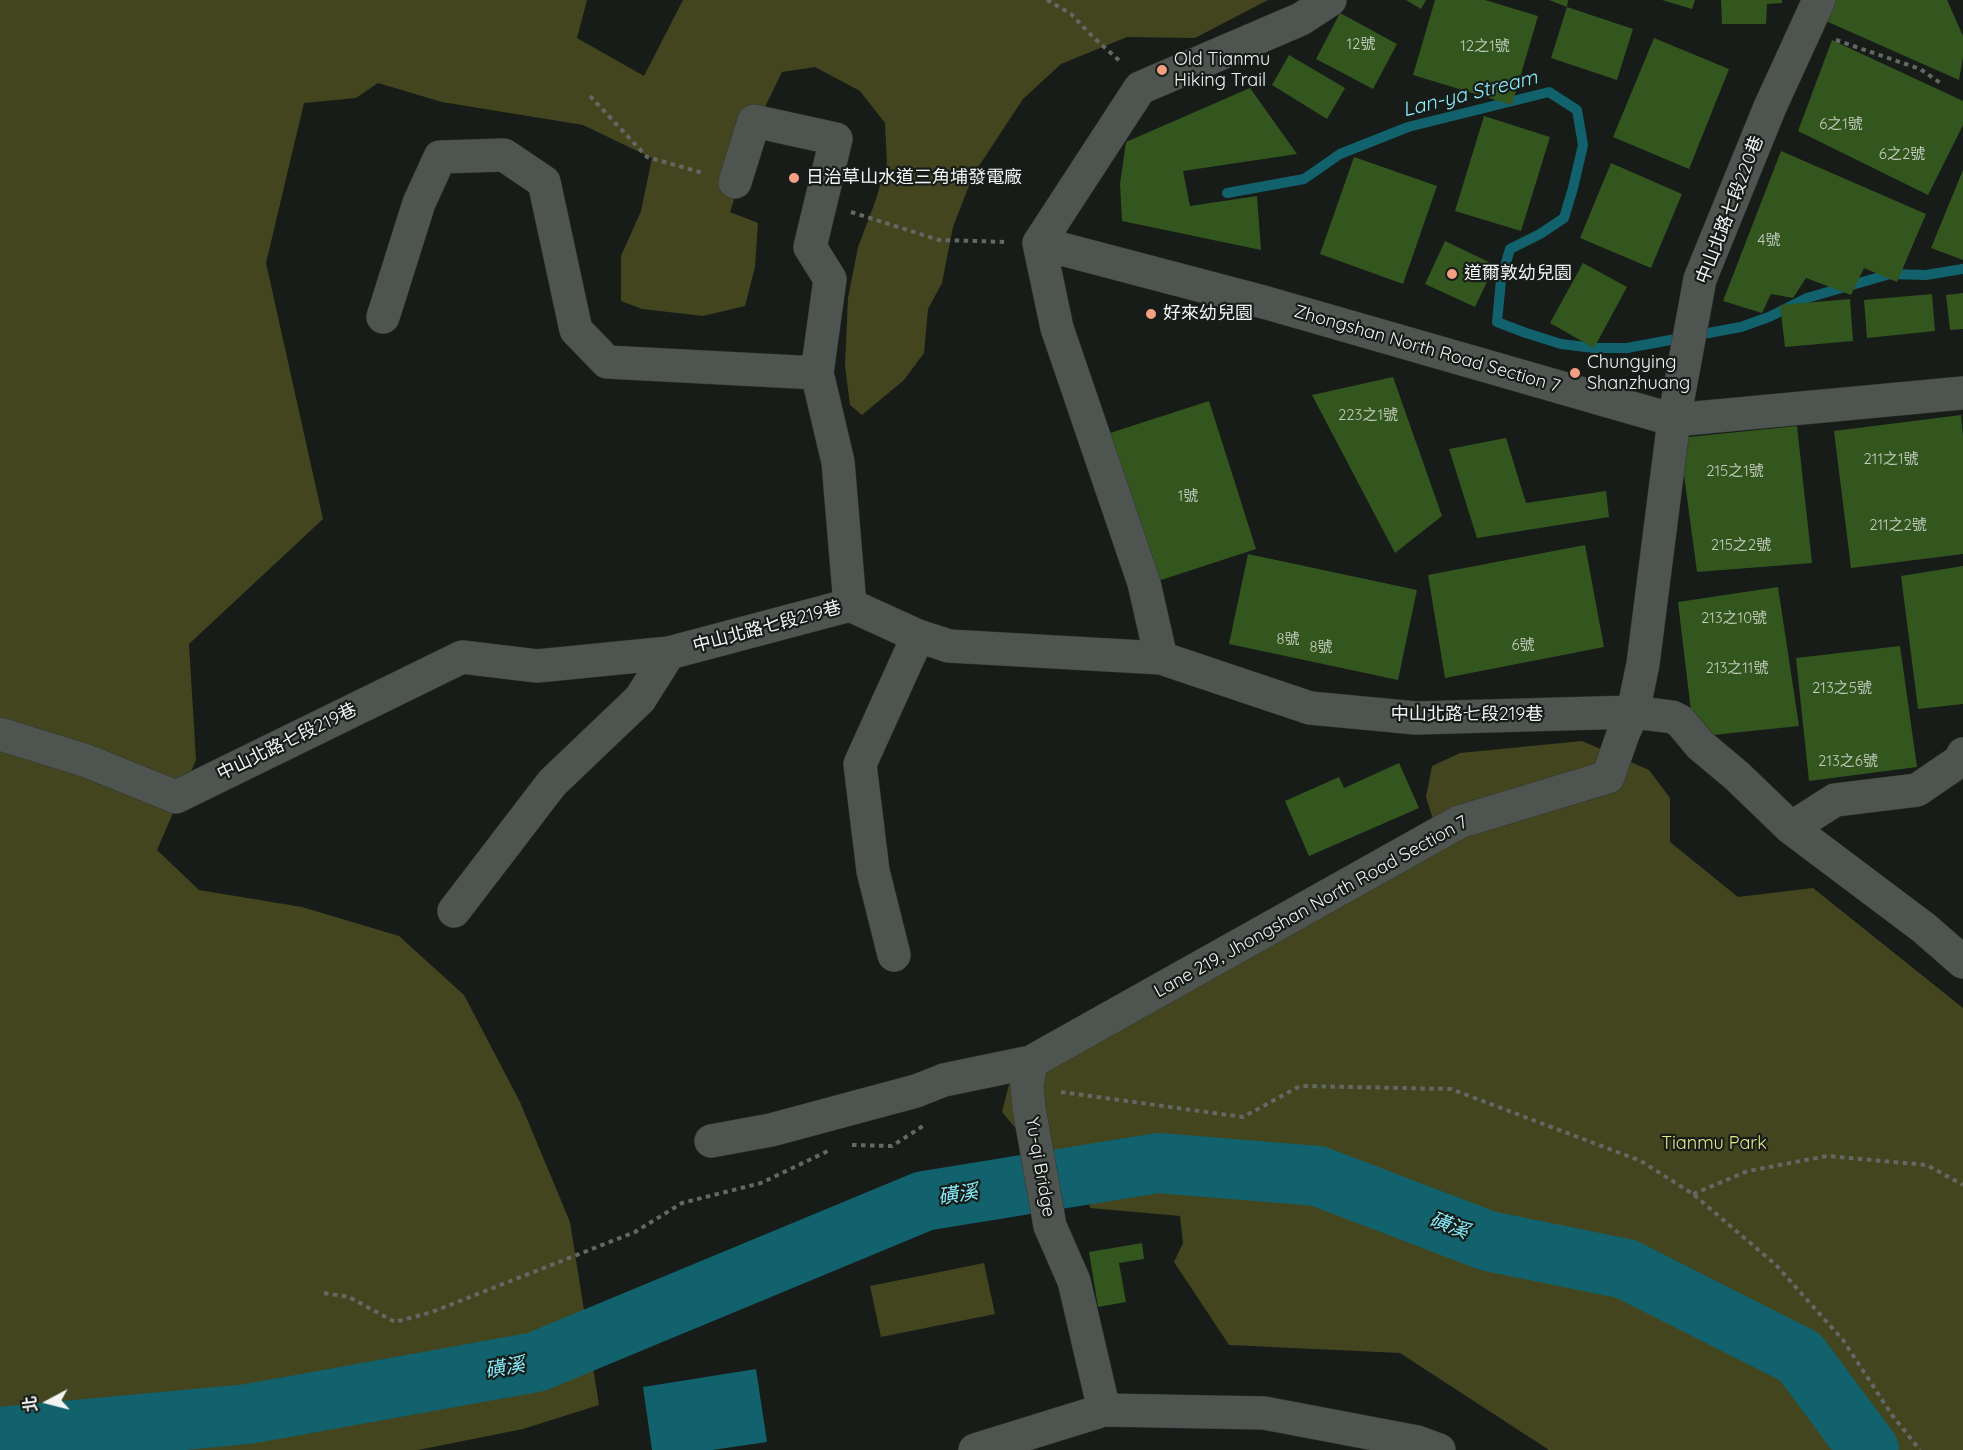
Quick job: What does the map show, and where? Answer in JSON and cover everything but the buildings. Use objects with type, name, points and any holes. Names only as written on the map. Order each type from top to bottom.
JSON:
[{"type":"street","points":[[1161,658],[1144,583],[1057,328],[1039,243],[1140,88],[1301,19],[1330,0]]},
{"type":"street","name":"中山北路七段220巷","points":[[1674,420],[1700,279],[1770,107],[1819,0]]},
{"type":"street","points":[[735,182],[754,121],[836,139],[810,247],[830,279],[817,373],[838,462],[850,605]]},
{"type":"street","points":[[384,317],[419,203],[440,157],[504,155],[544,182],[576,330],[607,362],[817,373]]},
{"type":"street","name":"Zhongshan North Road Section 7","points":[[1039,243],[1267,303],[1674,420],[1963,393]]},
{"type":"street","name":"Lane 219, Jhongshan North Road Section 7","points":[[1029,1086],[1460,822],[1608,777],[1633,712],[1643,664],[1674,420]]},
{"type":"street","name":"中山北路七段219巷","points":[[0,734],[87,762],[176,797],[462,657],[537,666],[669,653],[850,605],[918,636],[949,646],[1161,658],[1310,708],[1416,718],[1633,712],[1672,717],[1680,721],[1700,745],[1737,776],[1791,828],[1924,928],[1963,962]]},
{"type":"street","points":[[894,955],[873,871],[860,764],[918,636]]},
{"type":"street","points":[[454,911],[552,783],[640,699],[669,653]]},
{"type":"street","points":[[1791,828],[1835,800],[1917,790],[1961,760],[1963,754]]},
{"type":"street","points":[[711,1141],[771,1130],[915,1091],[944,1080],[1029,1086]]},
{"type":"street","name":"Yu-qi Bridge","points":[[1029,1086],[1050,1226],[1074,1281],[1104,1410]]},
{"type":"street","points":[[975,1450],[1104,1410],[1264,1413],[1417,1442],[1439,1450]]},
{"type":"path","points":[[1047,0],[1071,14],[1094,38],[1130,69]]},
{"type":"path","points":[[1806,29],[1920,69],[1942,84]]},
{"type":"path","points":[[590,96],[647,157],[735,182]]},
{"type":"path","points":[[819,202],[939,240],[1039,243]]},
{"type":"path","points":[[1029,1086],[1243,1117],[1300,1086],[1450,1089],[1641,1161],[1693,1194],[1776,1265],[1843,1340],[1892,1415],[1920,1450]]},
{"type":"path","points":[[842,1145],[892,1146],[926,1124]]},
{"type":"path","points":[[324,1293],[349,1297],[395,1322],[432,1312],[635,1232],[682,1203],[761,1183],[832,1150]]},
{"type":"path","points":[[1693,1194],[1749,1171],[1827,1156],[1927,1165],[1963,1185]]},
{"type":"green space","points":[[0,0],[587,0],[577,38],[644,76],[683,0],[1268,0],[1195,38],[1127,37],[1061,64],[1023,99],[973,175],[953,227],[942,283],[928,309],[924,353],[904,380],[862,415],[850,405],[845,366],[848,298],[858,247],[887,164],[885,123],[860,91],[815,67],[782,72],[764,109],[730,212],[758,223],[755,267],[745,306],[703,316],[642,309],[621,301],[621,256],[641,211],[652,158],[583,125],[442,102],[378,83],[356,98],[304,103],[266,263],[323,519],[189,644],[196,760],[157,850],[199,890],[302,907],[399,936],[464,995],[520,1102],[570,1222],[599,1405],[523,1429],[418,1450],[0,1450]]},
{"type":"green space","name":"Tianmu Park","points":[[1582,741],[1649,770],[1670,798],[1670,842],[1738,897],[1813,888],[1963,1008],[1963,1450],[1549,1450],[1400,1353],[1229,1345],[1174,1262],[1183,1243],[1180,1216],[1090,1208],[1081,1162],[1060,1157],[1029,1144],[1002,1112],[1015,1061],[1438,835],[1426,797],[1432,766],[1460,753]]},
{"type":"green space","points":[[984,1263],[995,1314],[881,1337],[870,1286]]},
{"type":"water","points":[[756,1369],[767,1442],[712,1450],[652,1450],[643,1387]]},
{"type":"waterway","name":"Lan-ya Stream","points":[[1227,193],[1304,179],[1340,154],[1408,127],[1549,92],[1577,110],[1583,145],[1564,218],[1540,234],[1510,249],[1501,280],[1497,322],[1561,344],[1594,348],[1627,348],[1741,327],[1769,317],[1807,298],[1890,274],[1926,275],[1963,269]]},
{"type":"waterway","name":"磺溪","points":[[0,1437],[248,1414],[536,1362],[924,1201],[1158,1163],[1318,1176],[1488,1241],[1626,1269],[1800,1357],[1869,1450]]},
{"type":"place","name":"Old Tianmu Hiking Trail","points":[[1162,70]]},
{"type":"place","name":"日治草山水道三角埔發電廠","points":[[794,178]]},
{"type":"place","name":"道爾敦幼兒園","points":[[1452,274]]},
{"type":"place","name":"好來幼兒園","points":[[1151,314]]},
{"type":"place","name":"Chungying Shanzhuang","points":[[1575,373]]}]
